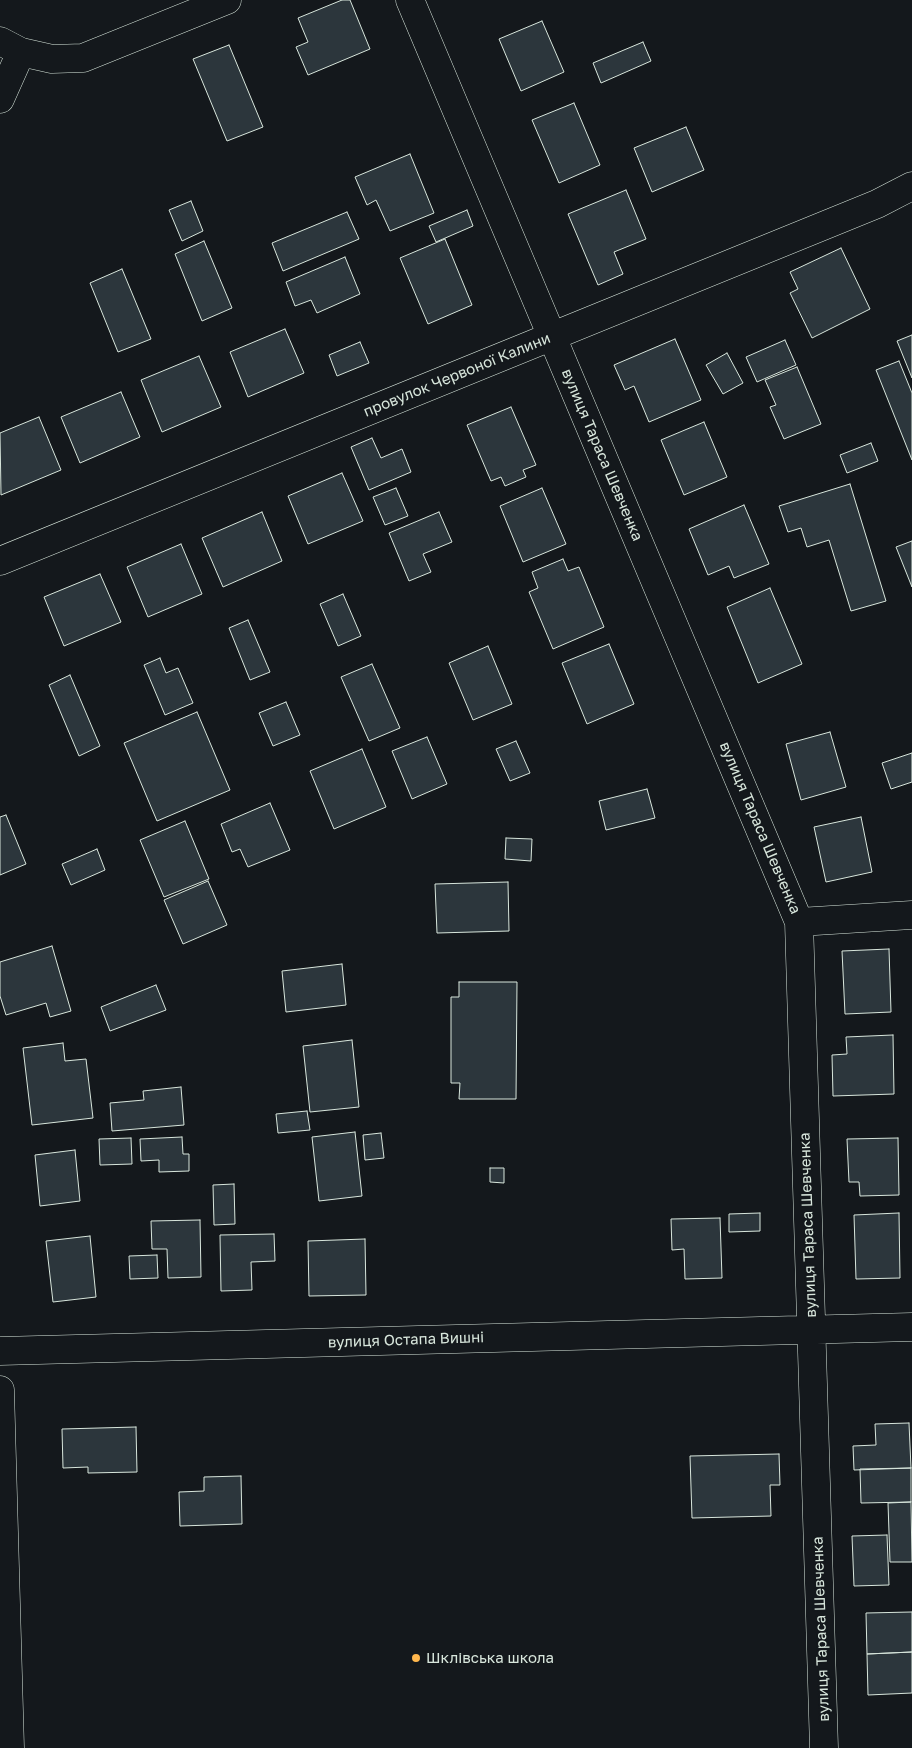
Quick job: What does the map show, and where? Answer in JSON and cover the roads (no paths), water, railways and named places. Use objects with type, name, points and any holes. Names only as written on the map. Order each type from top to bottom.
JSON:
[{"type":"street","points":[[0,99],[11,47],[52,59],[83,58],[227,0]]},
{"type":"street","name":"вулиця Тараса Шевченка","points":[[410,0],[799,922],[824,1748]]},
{"type":"street","name":"провулок Червоної Калини","points":[[0,561],[877,204],[912,186]]},
{"type":"street","points":[[799,922],[912,915]]},
{"type":"street","name":"вулиця Остапа Вишні","points":[[0,1351],[912,1327]]},
{"type":"street","points":[[0,1390],[10,1748]]},
{"type":"place","name":"Шклівська школа","points":[[416,1658]]}]
